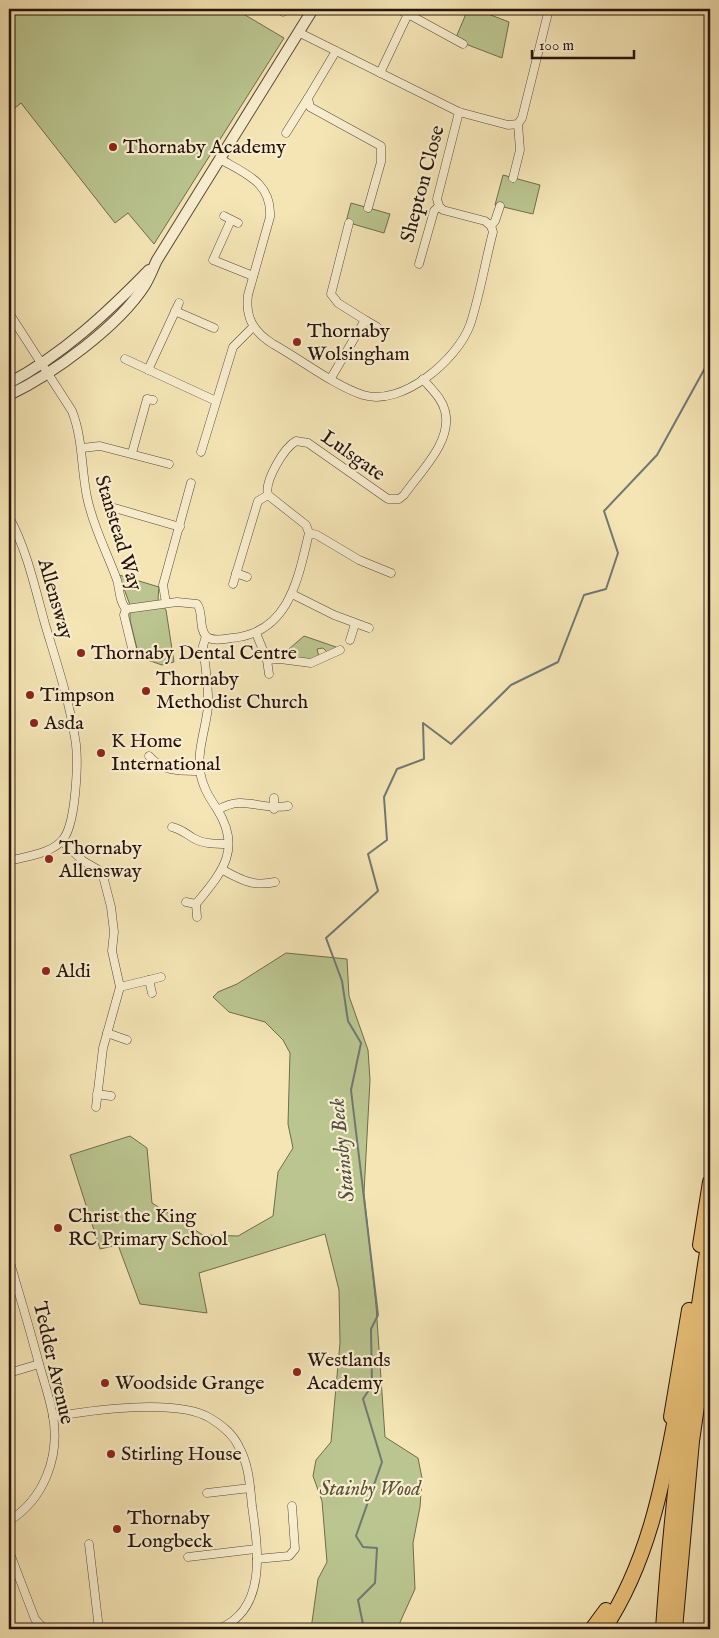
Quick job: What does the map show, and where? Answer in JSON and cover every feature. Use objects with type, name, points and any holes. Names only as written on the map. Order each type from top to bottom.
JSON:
[{"type":"highway","points":[[670,1436],[671,1412],[710,1182]]},
{"type":"highway","points":[[675,1629],[670,1612],[672,1519],[696,1322],[710,1233]]},
{"type":"highway","points":[[663,1629],[670,1612],[710,1316]]},
{"type":"highway","points":[[604,1629],[623,1596],[639,1562],[658,1499],[687,1356],[696,1322]]},
{"type":"highway","points":[[592,1629],[613,1601],[629,1570],[658,1499]]},
{"type":"street","points":[[9,395],[45,368],[154,265],[313,9]]},
{"type":"street","points":[[397,9],[463,44]]},
{"type":"street","points":[[513,178],[520,150],[518,124],[522,118],[549,9]]},
{"type":"street","points":[[380,73],[408,14]]},
{"type":"street","points":[[298,32],[460,112],[508,124],[518,124]]},
{"type":"street","points":[[286,132],[336,52]]},
{"type":"street","points":[[308,98],[310,108],[381,146],[381,162],[368,208]]},
{"type":"street","name":"Shepton Close","points":[[419,264],[434,211],[439,206],[437,199],[460,112]]},
{"type":"street","points":[[220,159],[256,181],[267,192],[271,205],[270,217],[246,306],[253,327],[262,337],[349,389],[364,395],[389,396],[409,389],[451,354],[462,340],[470,325],[493,232],[491,226],[485,221],[443,210],[439,206]]},
{"type":"street","points":[[491,226],[495,221],[500,206]]},
{"type":"street","points":[[231,220],[213,260],[253,276]]},
{"type":"street","points":[[349,223],[331,294],[338,303],[377,327]]},
{"type":"street","points":[[148,370],[179,303]]},
{"type":"street","points":[[175,311],[214,328]]},
{"type":"street","name":"Stanstead Way","points":[[9,313],[72,411],[82,448],[87,497],[96,530],[117,580],[122,604],[126,609],[124,615],[132,648]]},
{"type":"street","points":[[331,378],[365,320]]},
{"type":"street","points":[[201,452],[233,347],[253,327]]},
{"type":"street","points":[[125,359],[216,400]]},
{"type":"street","points":[[9,383],[45,368]]},
{"type":"street","name":"Lulsgate","points":[[233,584],[258,501],[268,494],[267,482],[289,445],[302,441],[388,500],[399,499],[404,495],[438,447],[445,433],[447,423],[445,410],[439,398],[423,379]]},
{"type":"street","points":[[132,453],[147,399],[153,400]]},
{"type":"street","points":[[82,448],[100,446],[169,464]]},
{"type":"street","points":[[166,603],[163,585],[192,483]]},
{"type":"street","points":[[126,609],[166,603],[197,604],[200,609],[202,628],[206,636],[212,640],[244,637],[273,622],[286,608],[292,594],[309,533],[306,525],[268,494]]},
{"type":"street","points":[[110,507],[180,527]]},
{"type":"street","name":"Allensway","points":[[9,517],[23,546],[76,738],[75,786],[71,817],[62,841]]},
{"type":"street","points":[[309,533],[317,535],[359,560],[391,572]]},
{"type":"street","points":[[382,569],[385,561]]},
{"type":"street","points":[[236,573],[247,577]]},
{"type":"street","points":[[292,594],[355,624],[369,628]]},
{"type":"street","points":[[350,640],[355,624]]},
{"type":"street","points":[[256,632],[267,660],[269,674]]},
{"type":"street","points":[[197,917],[196,904],[223,870],[228,844],[227,830],[218,810],[208,797],[199,771],[208,706],[203,646],[206,636]]},
{"type":"street","points":[[321,649],[325,658]]},
{"type":"street","points":[[267,660],[280,659],[311,663],[340,650]]},
{"type":"street","points":[[149,756],[154,768],[176,771],[199,771]]},
{"type":"street","points":[[274,798],[274,808]]},
{"type":"street","points":[[218,810],[229,803],[244,802],[274,808],[288,806]]},
{"type":"street","points":[[183,830],[187,821]]},
{"type":"street","points":[[172,827],[183,830],[194,838],[207,843],[228,844]]},
{"type":"street","points":[[9,861],[44,851],[62,841],[83,861],[102,872],[104,877],[111,907],[114,932],[112,951],[120,987],[108,1033],[96,1107]]},
{"type":"street","points":[[223,870],[244,882],[261,885],[275,882]]},
{"type":"street","points":[[186,902],[196,904]]},
{"type":"street","points":[[120,987],[161,977]]},
{"type":"street","points":[[149,980],[152,993]]},
{"type":"street","points":[[108,1033],[126,1040]]},
{"type":"street","points":[[97,1094],[111,1096]]},
{"type":"street","name":"Tedder Avenue","points":[[9,1259],[53,1417],[54,1442],[50,1468],[41,1490],[29,1506],[9,1522]]},
{"type":"street","points":[[9,1373],[39,1364]]},
{"type":"street","points":[[53,1417],[88,1411],[126,1408],[187,1410],[208,1417],[229,1431],[239,1446],[246,1464],[257,1559],[257,1576],[249,1602],[239,1615],[218,1629]]},
{"type":"street","points":[[207,1493],[250,1488]]},
{"type":"street","points":[[257,1559],[289,1556],[293,1553],[295,1549],[292,1506]]},
{"type":"street","points":[[89,1544],[98,1629]]},
{"type":"street","points":[[188,1557],[256,1549]]},
{"type":"street","points":[[9,1551],[36,1619],[44,1629]]},
{"type":"green space","name":"Thornaby Academy","points":[[9,9],[235,9],[284,38],[154,244],[128,213],[115,223],[21,103],[9,113]]},
{"type":"green space","points":[[468,9],[475,9],[509,22],[502,58],[455,40]]},
{"type":"green space","points":[[503,175],[540,185],[533,214],[495,205]]},
{"type":"green space","points":[[351,203],[390,214],[384,233],[346,222]]},
{"type":"green space","points":[[119,575],[159,587],[158,599],[166,610],[174,662],[162,665],[139,657],[130,620],[130,605]]},
{"type":"green space","points":[[304,636],[336,647],[335,650],[327,652],[323,648],[317,649],[319,657],[315,660],[284,657],[282,655]]},
{"type":"green space","name":"Stainby Wood","points":[[286,953],[347,959],[349,996],[368,1050],[370,1080],[364,1193],[376,1305],[385,1437],[418,1458],[422,1478],[420,1507],[413,1543],[415,1589],[397,1629],[311,1629],[318,1579],[327,1562],[322,1501],[313,1476],[316,1460],[331,1442],[340,1343],[339,1290],[325,1234],[199,1273],[207,1313],[140,1304],[118,1245],[100,1249],[70,1155],[130,1136],[147,1148],[152,1203],[203,1235],[238,1236],[273,1216],[278,1172],[293,1148],[288,1124],[290,1053],[283,1040],[265,1022],[229,1012],[213,997],[218,992],[237,984]]},
{"type":"waterway","name":"Stainsby Beck","points":[[364,1629],[358,1600],[375,1583],[377,1548],[363,1547],[356,1536],[382,1462],[363,1399],[372,1385],[371,1329],[378,1315],[351,1090],[361,1043],[348,1021],[342,981],[326,938],[378,891],[368,854],[387,840],[384,797],[397,769],[424,759],[423,723],[451,744],[511,685],[558,662],[584,595],[606,589],[618,553],[604,511],[657,455],[710,359]]},
{"type":"place","name":"Thornaby Academy","points":[[113,147]]},
{"type":"place","name":"Thornaby Wolsingham","points":[[297,342]]},
{"type":"place","name":"Thornaby Dental Centre","points":[[81,653]]},
{"type":"place","name":"Thornaby Methodist Church","points":[[146,691]]},
{"type":"place","name":"Timpson","points":[[30,695]]},
{"type":"place","name":"Asda","points":[[34,723]]},
{"type":"place","name":"K Home International","points":[[101,753]]},
{"type":"place","name":"Thornaby Allensway","points":[[49,859]]},
{"type":"place","name":"Aldi","points":[[46,971]]},
{"type":"place","name":"Christ the King RC Primary School","points":[[58,1228]]},
{"type":"place","name":"Westlands Academy","points":[[297,1372]]},
{"type":"place","name":"Woodside Grange","points":[[105,1383]]},
{"type":"place","name":"Stirling House","points":[[111,1454]]},
{"type":"place","name":"Thornaby Longbeck","points":[[117,1529]]}]
